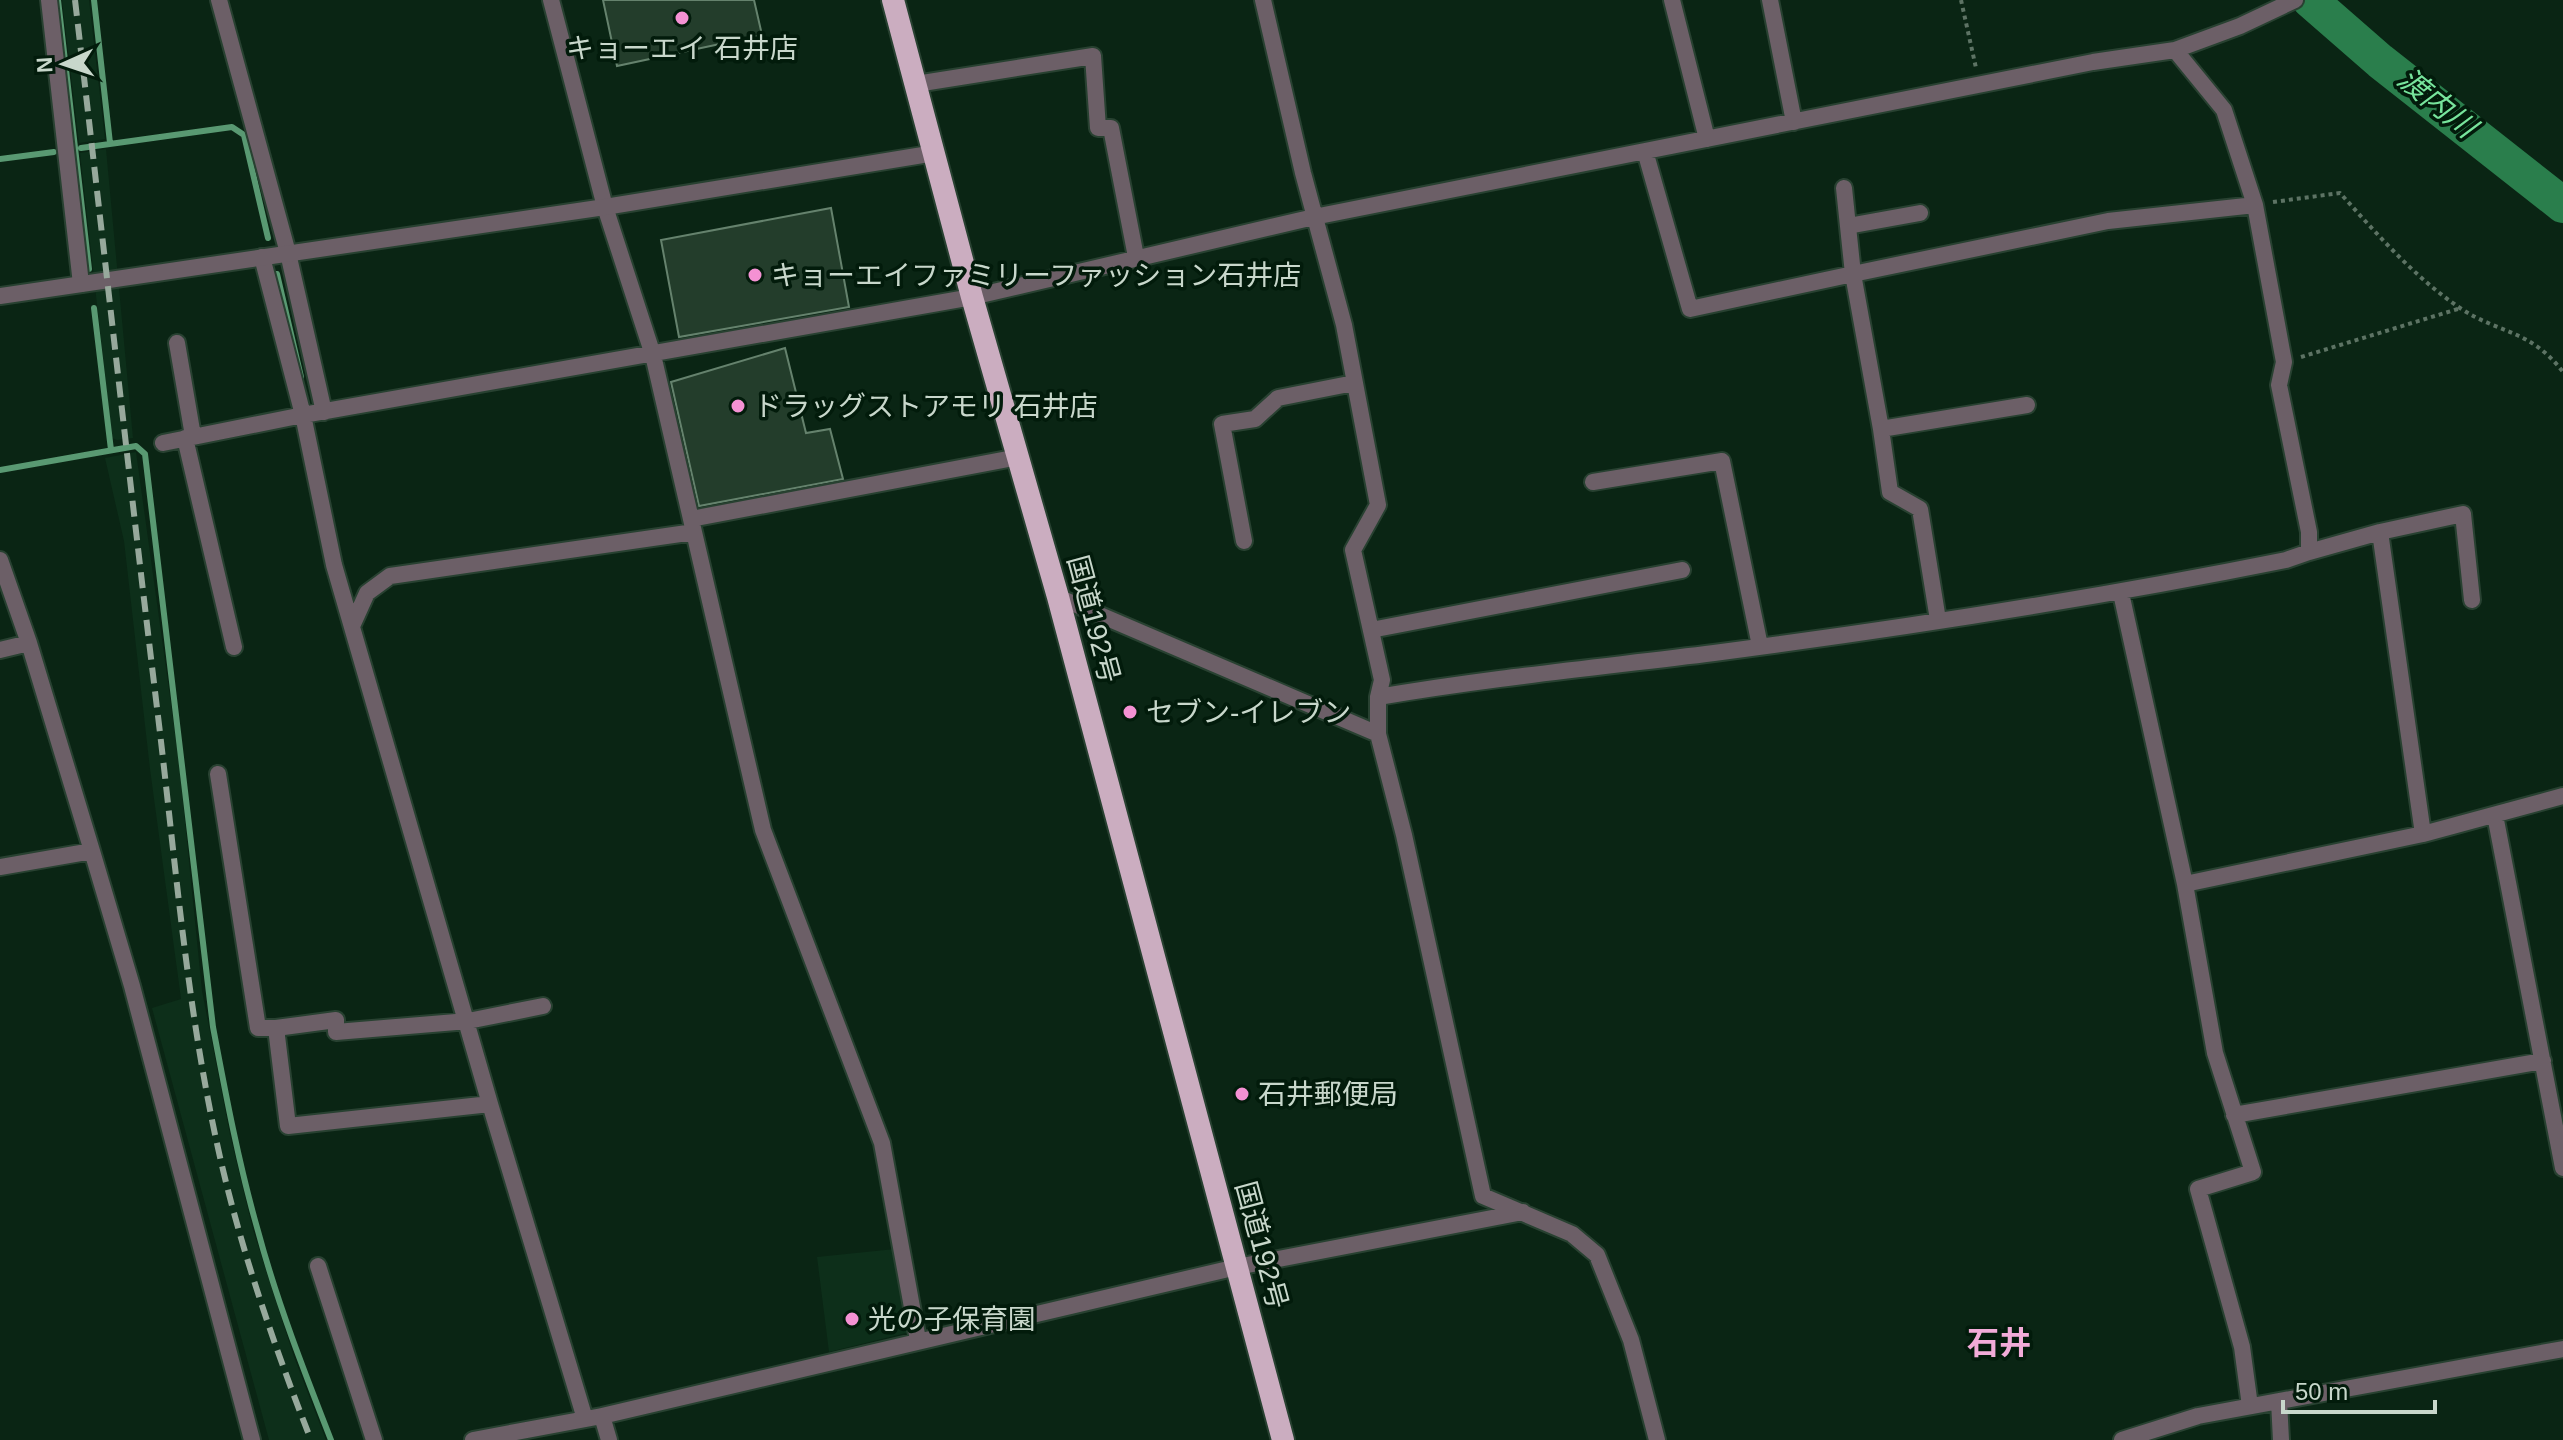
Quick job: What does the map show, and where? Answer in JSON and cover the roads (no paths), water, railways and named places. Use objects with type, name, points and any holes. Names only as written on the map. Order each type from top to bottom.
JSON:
[{"type":"highway","name":"国道192号","points":[[893,0],[972,297],[1058,597],[1283,1440]]},
{"type":"street","points":[[49,0],[81,284]]},
{"type":"street","points":[[219,0],[288,253],[324,412]]},
{"type":"street","points":[[551,0],[605,207],[653,355],[763,830],[882,1143],[918,1340]]},
{"type":"street","points":[[1263,0],[1314,217],[1344,325],[1378,505],[1353,550],[1382,680],[1378,697],[1378,734],[1404,835],[1483,1196],[1572,1234],[1597,1255],[1631,1340],[1657,1440]]},
{"type":"street","points":[[1672,0],[1707,139]]},
{"type":"street","points":[[1770,0],[1794,122]]},
{"type":"street","points":[[163,443],[303,415],[972,297],[1314,217],[2104,60],[2175,50],[2240,26],[2295,0]]},
{"type":"street","points":[[2175,50],[2224,110],[2255,205],[2284,362],[2279,385],[2309,532],[2309,552]]},
{"type":"street","points":[[916,84],[1093,56],[1098,128],[1111,128],[1136,257]]},
{"type":"street","points":[[1645,151],[1690,309],[2108,221],[2255,205]]},
{"type":"street","points":[[0,296],[605,207],[935,153]]},
{"type":"street","points":[[1844,188],[1853,274],[1890,492],[1920,509],[1938,620]]},
{"type":"street","points":[[1848,226],[1920,213]]},
{"type":"street","points":[[262,257],[303,415],[334,565],[490,1104],[593,1417],[609,1440]]},
{"type":"street","points":[[177,343],[189,437],[234,647]]},
{"type":"street","points":[[1244,541],[1222,424],[1255,419],[1278,398],[1354,383]]},
{"type":"street","points":[[1881,429],[2027,405]]},
{"type":"street","points":[[353,624],[367,593],[390,576],[693,526],[1018,457]]},
{"type":"street","points":[[1593,482],[1722,461],[1760,646]]},
{"type":"street","points":[[1378,697],[1465,682],[1760,646],[2121,593],[2286,560],[2380,532],[2463,514],[2472,600]]},
{"type":"street","points":[[2380,532],[2423,834]]},
{"type":"street","points":[[0,560],[29,643],[136,1000],[252,1440]]},
{"type":"street","points":[[1371,630],[1682,570]]},
{"type":"street","points":[[2121,593],[2185,884],[2215,1053],[2253,1172],[2198,1189],[2242,1347],[2250,1406]]},
{"type":"street","points":[[1058,597],[1378,734]]},
{"type":"street","points":[[0,650],[29,643]]},
{"type":"street","points":[[218,774],[258,1028],[336,1020],[336,1032],[468,1021],[543,1006]]},
{"type":"street","points":[[2185,884],[2423,834],[2563,796]]},
{"type":"street","points":[[2495,815],[2562,1162]]},
{"type":"street","points":[[0,867],[92,851]]},
{"type":"street","points":[[276,1028],[288,1126],[490,1104]]},
{"type":"street","points":[[2234,1115],[2543,1061]]},
{"type":"street","points":[[473,1440],[593,1417],[1237,1267],[1523,1212]]},
{"type":"street","points":[[318,1266],[374,1440]]},
{"type":"street","points":[[2122,1440],[2198,1416],[2563,1349]]},
{"type":"street","points":[[2279,1401],[2281,1440]]},
{"type":"waterway","points":[[58,0],[89,269]]},
{"type":"waterway","points":[[94,0],[110,143]]},
{"type":"waterway","name":"渡内川","points":[[2310,0],[2380,61],[2563,205]]},
{"type":"waterway","points":[[81,148],[232,127],[244,135],[268,238]]},
{"type":"waterway","points":[[0,159],[54,152]]},
{"type":"waterway","points":[[277,274],[301,377]]},
{"type":"waterway","points":[[94,308],[111,450]]},
{"type":"waterway","points":[[0,470],[136,446],[145,454],[213,1027],[239,1156],[265,1258],[331,1440]]},
{"type":"railway","points":[[75,0],[182,928],[197,1034],[216,1139],[235,1216],[270,1329],[311,1440]]},
{"type":"place","name":"キョーエイ 石井店","points":[[682,18]]},
{"type":"place","name":"キョーエイファミリーファッション石井店","points":[[755,275]]},
{"type":"place","name":"ドラッグストアモリ 石井店","points":[[738,406]]},
{"type":"place","name":"セブン-イレブン","points":[[1130,712]]},
{"type":"place","name":"石井郵便局","points":[[1242,1094]]},
{"type":"place","name":"光の子保育園","points":[[852,1319]]},
{"type":"district","name":"石井","points":[[1999,1343]]}]
